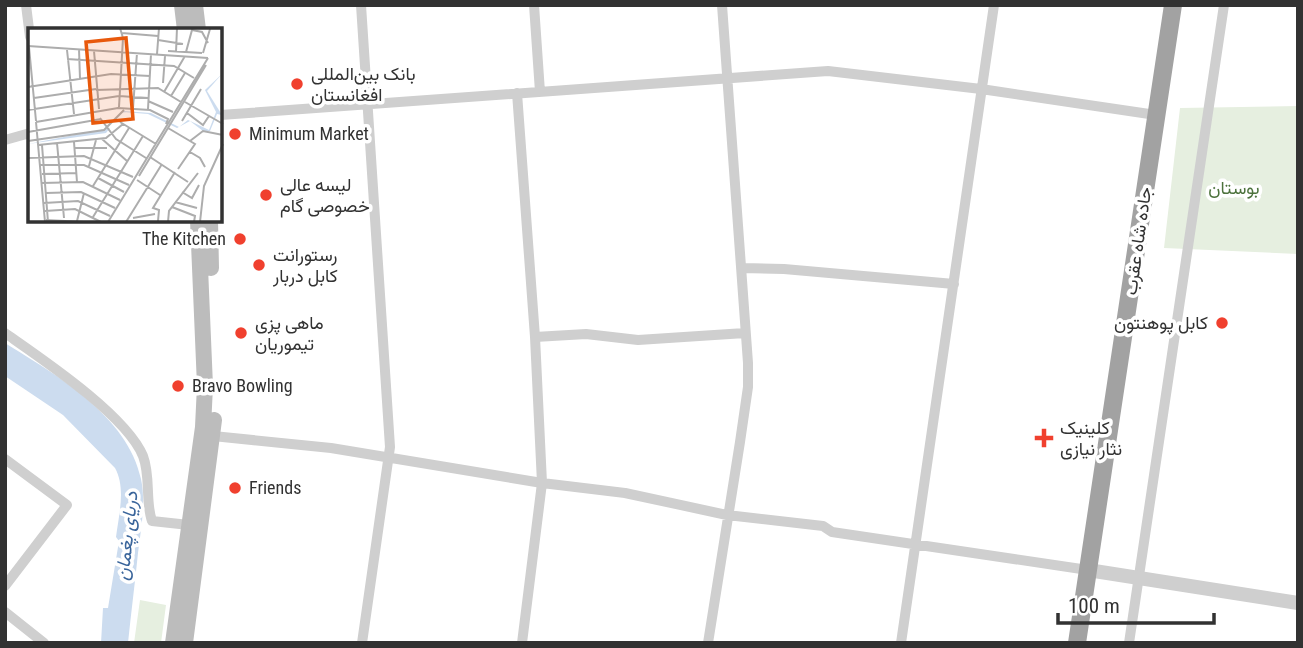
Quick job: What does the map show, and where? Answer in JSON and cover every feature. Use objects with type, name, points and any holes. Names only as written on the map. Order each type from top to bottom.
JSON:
[{"type":"highway","name":"جاده شاه عقرب","points":[[1077,643],[1173,5]]},
{"type":"main road","points":[[182,5],[185,28]]},
{"type":"main road","points":[[195,5],[198,28]]},
{"type":"main road","points":[[185,643],[184,610],[189,525],[203,427],[205,386],[198,222]]},
{"type":"main road","points":[[173,643],[184,610],[213,436],[214,370],[209,222]]},
{"type":"street","points":[[26,5],[29,28]]},
{"type":"street","points":[[361,5],[390,459],[362,643]]},
{"type":"street","points":[[534,5],[540,92]]},
{"type":"street","points":[[708,643],[748,387],[722,5]]},
{"type":"street","points":[[901,643],[994,5]]},
{"type":"street","points":[[1129,643],[1224,5]]},
{"type":"street","points":[[222,115],[828,71],[981,89],[1156,115]]},
{"type":"street","points":[[517,93],[535,337],[542,483],[522,643]]},
{"type":"street","points":[[5,140],[28,134]]},
{"type":"street","points":[[742,268],[784,269],[954,284]]},
{"type":"street","points":[[5,333],[60,371],[119,423],[137,445],[147,469],[152,520],[189,525]]},
{"type":"street","points":[[535,337],[586,334],[638,340],[745,333]]},
{"type":"street","points":[[213,436],[331,448],[542,483],[625,493],[727,515],[823,526],[832,532],[1298,603]]},
{"type":"street","points":[[5,459],[67,505],[5,586]]},
{"type":"street","points":[[5,612],[44,643]]},
{"type":"green space","name":"بوستان","points":[[1298,106],[1298,254],[1164,248],[1180,108]]},
{"type":"green space","points":[[140,600],[166,605],[161,643],[134,643]]},
{"type":"water","name":"دریای پغمان","points":[[5,343],[46,368],[87,399],[105,416],[133,456],[141,479],[143,506],[128,643],[101,643],[103,608],[108,608],[119,541],[116,537],[121,501],[115,468],[63,415],[5,376]]},
{"type":"place","name":"بانک بین‌المللی افغانستان","points":[[297,84]]},
{"type":"place","name":"Minimum Market","points":[[235,134]]},
{"type":"place","name":"لیسه عالی خصوصی گام","points":[[266,195]]},
{"type":"place","name":"The Kitchen","points":[[240,239]]},
{"type":"place","name":"رستورانت کابل دربار","points":[[259,265]]},
{"type":"place","name":"کابل پوهنتون","points":[[1222,323]]},
{"type":"place","name":"ماهی پزی تیموریان","points":[[241,333]]},
{"type":"place","name":"Bravo Bowling","points":[[178,386]]},
{"type":"place","name":"کلینیک نثار نیازی","points":[[1044,438]]},
{"type":"place","name":"Friends","points":[[235,488]]}]
